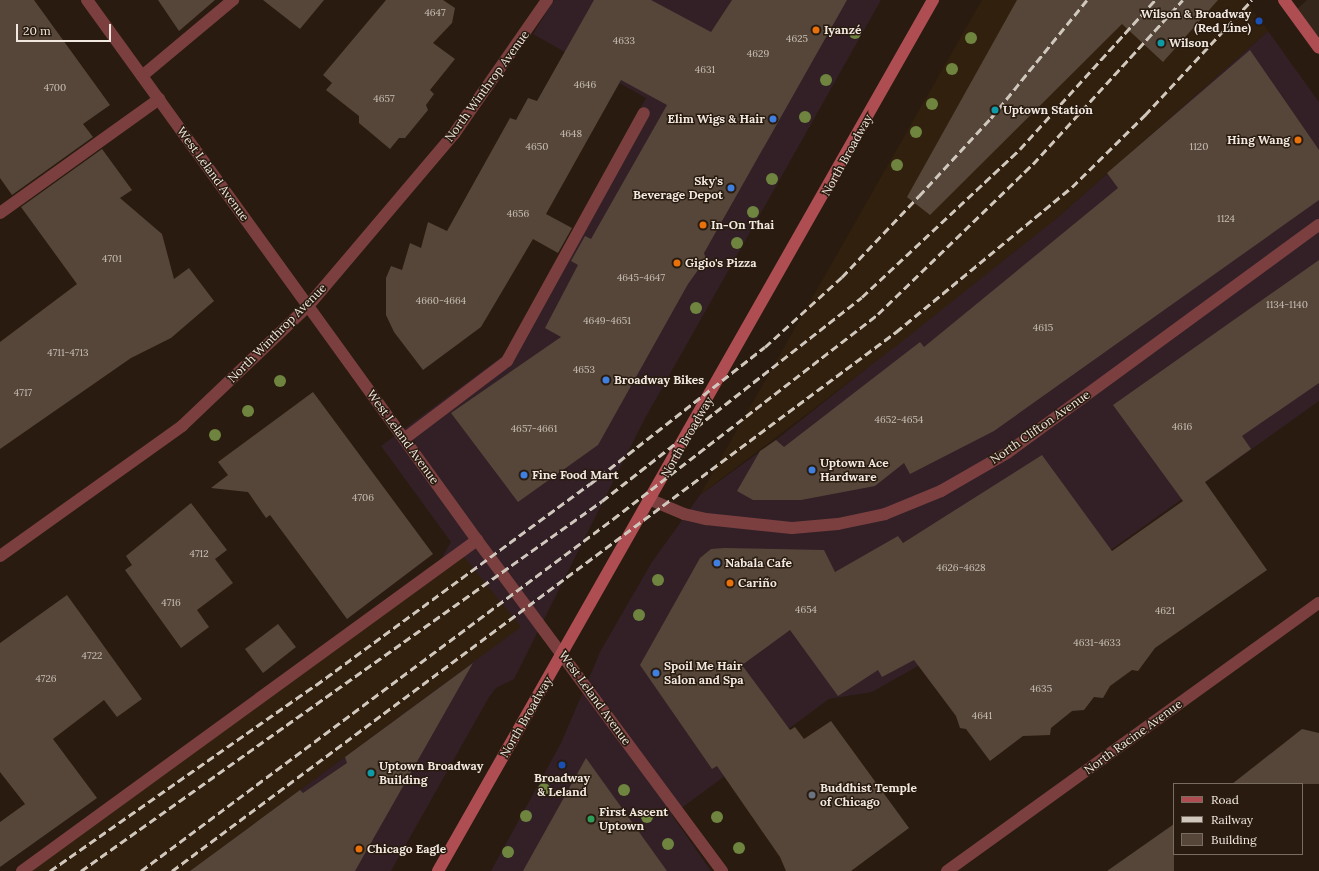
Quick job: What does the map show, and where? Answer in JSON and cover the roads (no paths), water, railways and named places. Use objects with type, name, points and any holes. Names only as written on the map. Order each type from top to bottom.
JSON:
[{"type":"main road","name":"North Broadway","points":[[438,871],[651,500],[933,0]]},
{"type":"main road","points":[[1284,0],[1319,48]]},
{"type":"street","name":"West Leland Avenue","points":[[87,0],[477,540],[722,871]]},
{"type":"street","points":[[142,76],[233,0]]},
{"type":"street","name":"North Winthrop Avenue","points":[[0,556],[182,426],[308,306],[454,134],[547,0]]},
{"type":"street","points":[[0,214],[158,99]]},
{"type":"street","points":[[404,439],[507,361],[644,113]]},
{"type":"street","name":"North Clifton Avenue","points":[[651,500],[691,516],[744,525],[792,528],[885,514],[941,491],[1007,453],[1319,225]]},
{"type":"street","points":[[22,871],[477,540]]},
{"type":"street","name":"North Racine Avenue","points":[[947,871],[1319,603]]},
{"type":"railway","points":[[50,871],[316,685],[590,484],[765,347],[842,277],[919,196],[991,118],[1087,0]]},
{"type":"railway","points":[[81,871],[602,501],[862,297],[1020,149],[1155,0]]},
{"type":"railway","points":[[141,871],[613,519],[878,314],[1033,164],[1183,0]]},
{"type":"railway","points":[[172,871],[896,332],[1072,187],[1145,115],[1252,0]]},
{"type":"place","name":"Wilson & Broadway (Red Line)","points":[[1259,21]]},
{"type":"place","name":"Iyanzé","points":[[816,30]]},
{"type":"place","name":"Wilson","points":[[1161,43]]},
{"type":"place","name":"Uptown Station","points":[[995,110]]},
{"type":"place","name":"Elim Wigs & Hair","points":[[773,119]]},
{"type":"place","name":"Hing Wang","points":[[1298,140]]},
{"type":"place","name":"Sky's Beverage Depot","points":[[731,188]]},
{"type":"place","name":"In-On Thai","points":[[703,225]]},
{"type":"place","name":"Gigio's Pizza","points":[[677,263]]},
{"type":"place","name":"Broadway Bikes","points":[[606,380]]},
{"type":"place","name":"Uptown Ace Hardware","points":[[812,470]]},
{"type":"place","name":"Fine Food Mart","points":[[524,475]]},
{"type":"place","name":"Nabala Cafe","points":[[717,563]]},
{"type":"place","name":"Cariño","points":[[730,583]]},
{"type":"place","name":"Spoil Me Hair Salon and Spa","points":[[656,673]]},
{"type":"place","name":"Broadway & Leland","points":[[562,765]]},
{"type":"place","name":"Uptown Broadway Building","points":[[371,773]]},
{"type":"place","name":"Buddhist Temple of Chicago","points":[[812,795]]},
{"type":"place","name":"First Ascent Uptown","points":[[591,819]]},
{"type":"place","name":"Chicago Eagle","points":[[359,849]]}]
